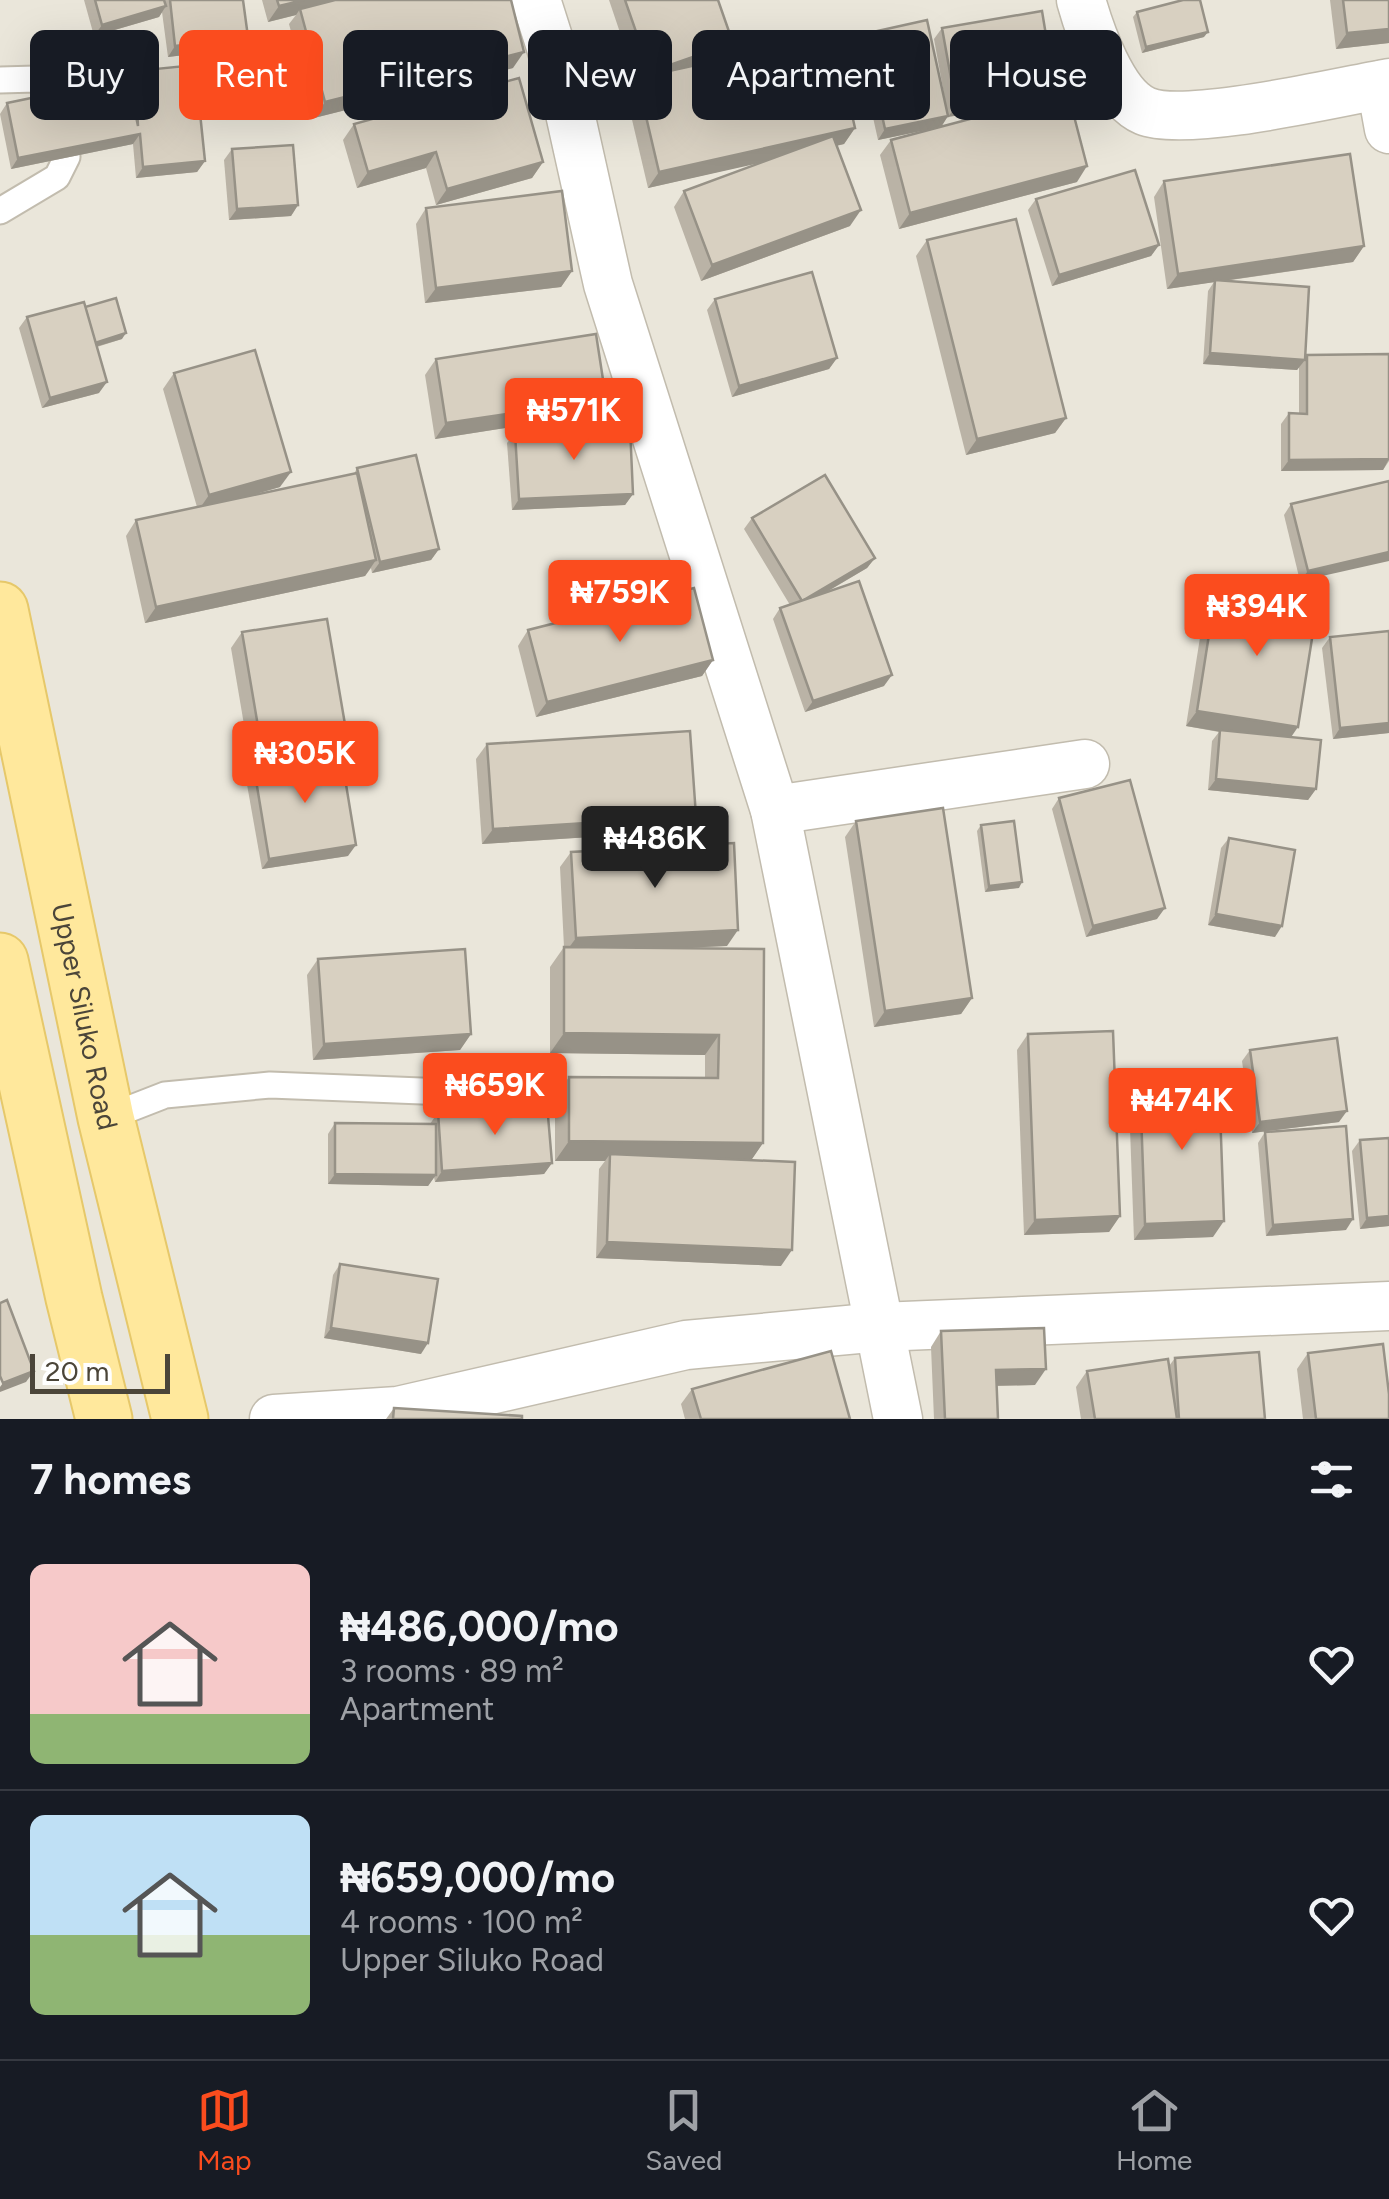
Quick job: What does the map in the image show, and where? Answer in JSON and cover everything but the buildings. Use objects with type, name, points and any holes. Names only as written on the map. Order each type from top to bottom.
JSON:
[{"type":"main road","name":"Upper Siluko Road","points":[[0,610],[106,1118],[180,1419]]},
{"type":"main road","points":[[0,962],[104,1419]]},
{"type":"street","points":[[536,0],[565,91],[608,284],[775,810],[898,1419]]},
{"type":"street","points":[[1080,0],[1091,36],[1117,85],[1145,110],[1200,116],[1386,99]]},
{"type":"street","points":[[775,810],[1086,764]]},
{"type":"street","points":[[274,1419],[398,1411],[686,1345],[880,1327],[1389,1306]]},
{"type":"lane","points":[[0,80],[30,79]]},
{"type":"lane","points":[[0,212],[57,178],[67,157]]},
{"type":"lane","points":[[106,1118],[165,1095],[270,1085],[522,1094]]},
{"type":"shaded area","points":[[0,0],[1389,0],[1389,1419],[0,1419]]}]
